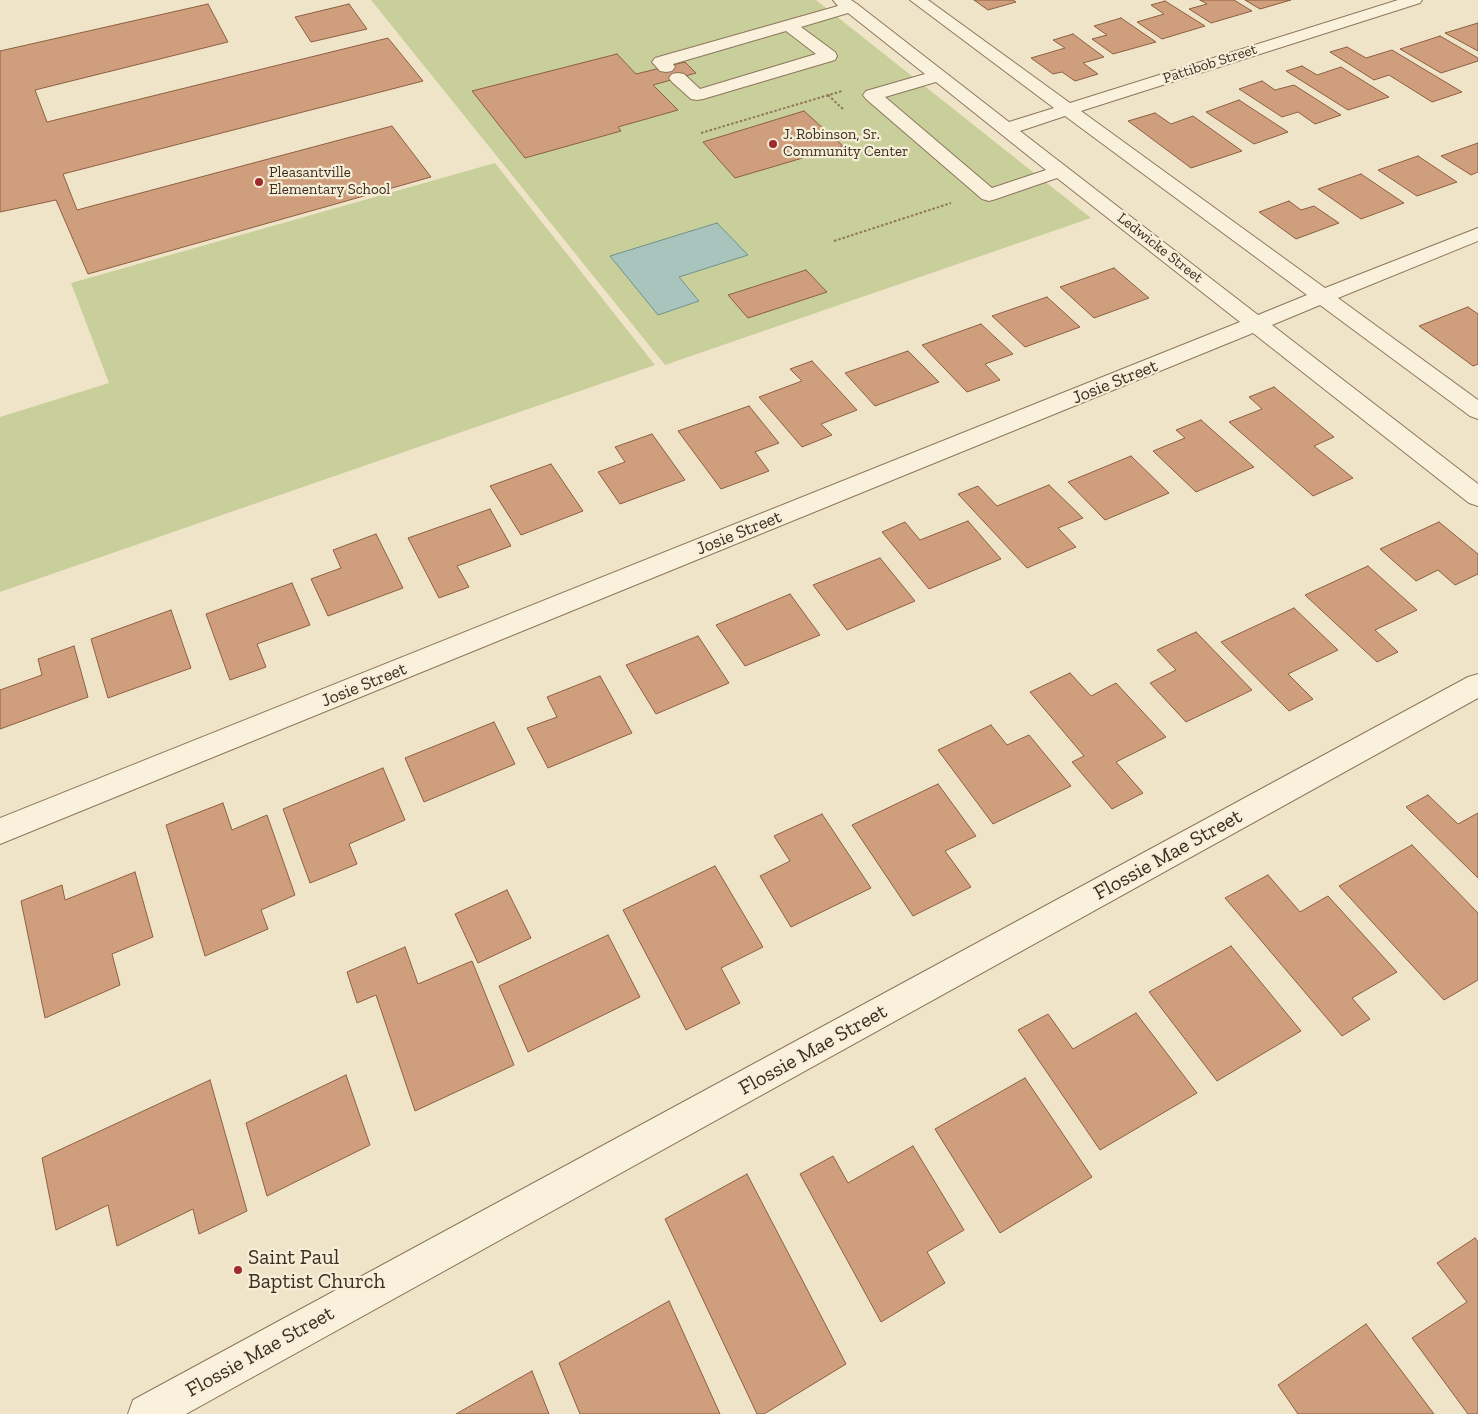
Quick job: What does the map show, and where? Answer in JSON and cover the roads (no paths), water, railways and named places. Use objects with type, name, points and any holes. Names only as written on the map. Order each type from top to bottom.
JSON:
[{"type":"street","points":[[918,0],[1478,412]]},
{"type":"street","name":"Pattibob Street","points":[[1007,129],[1414,0]]},
{"type":"street","points":[[788,25],[829,56],[697,95],[661,62],[788,25],[846,4]]},
{"type":"street","name":"Ledwicke Street","points":[[846,4],[1478,497]]},
{"type":"street","points":[[940,76],[872,96],[989,195],[1061,171]]},
{"type":"street","name":"Josie Street","points":[[0,831],[1478,234]]},
{"type":"street","name":"Flossie Mae Street","points":[[147,1414],[1478,685]]},
{"type":"water","points":[[717,223],[748,255],[679,277],[699,301],[658,315],[610,256]]},
{"type":"place","name":"J. Robinson, Sr. Community Center","points":[[773,144]]},
{"type":"place","name":"Pleasantville Elementary School","points":[[259,182]]},
{"type":"place","name":"Saint Paul Baptist Church","points":[[238,1270]]}]
